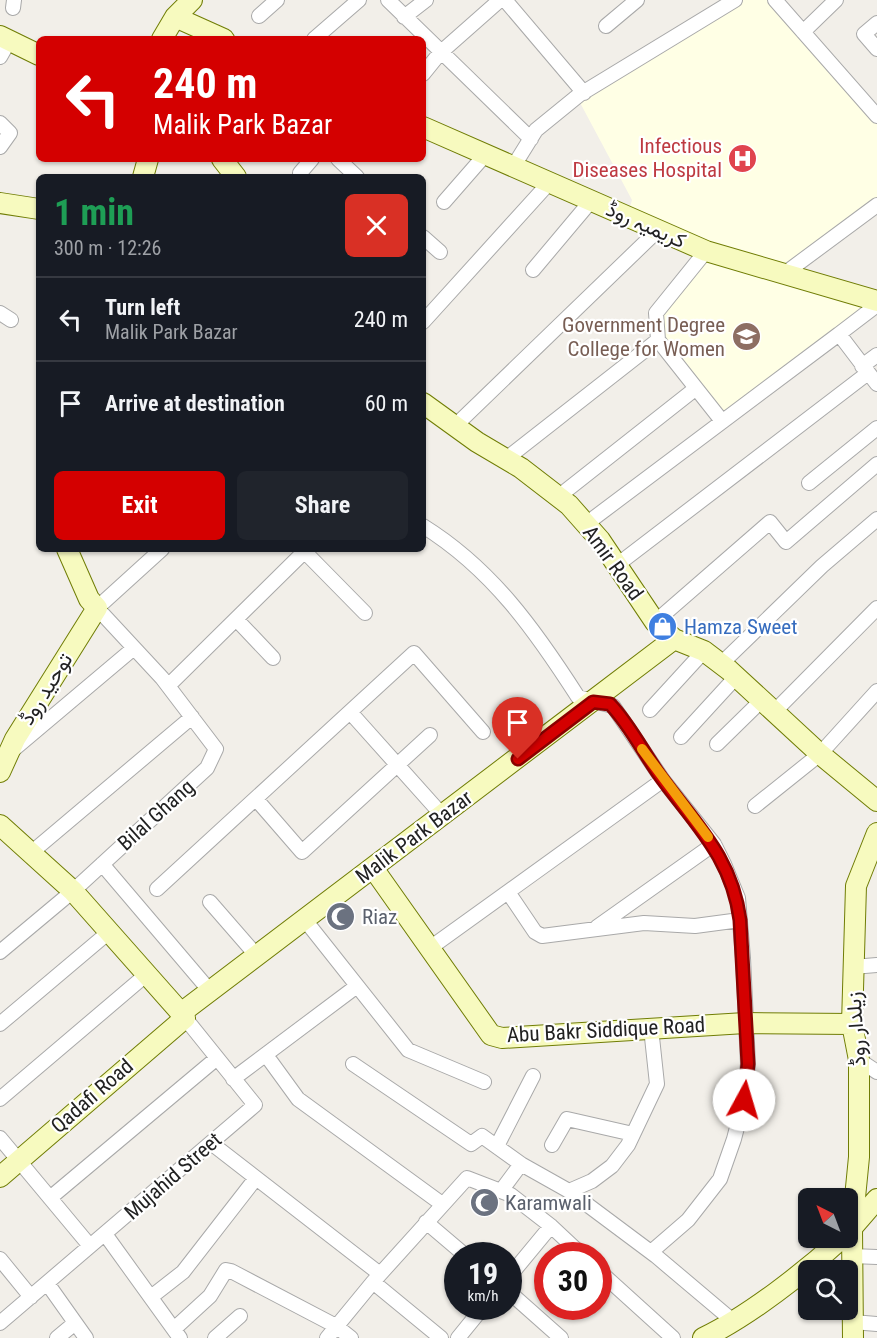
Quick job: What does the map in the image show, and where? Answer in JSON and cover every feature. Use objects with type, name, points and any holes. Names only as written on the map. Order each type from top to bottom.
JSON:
[{"type":"street","points":[[164,36],[175,17],[192,0]]},
{"type":"street","points":[[259,16],[277,0]]},
{"type":"street","points":[[317,36],[359,0]]},
{"type":"street","points":[[388,0],[423,36]]},
{"type":"street","points":[[404,16],[426,0]]},
{"type":"street","points":[[426,70],[440,53],[500,0]]},
{"type":"street","points":[[505,0],[584,93]]},
{"type":"street","points":[[606,26],[637,0]]},
{"type":"street","points":[[513,167],[536,130],[584,93],[735,0]]},
{"type":"street","points":[[775,0],[876,113]]},
{"type":"street","points":[[803,32],[836,0]]},
{"type":"street","points":[[175,17],[217,36]]},
{"type":"street","points":[[877,22],[864,34],[877,49]]},
{"type":"street","points":[[426,39],[531,139]]},
{"type":"street","points":[[3,45],[36,55]]},
{"type":"street","points":[[0,123],[10,133],[0,147]]},
{"type":"street","name":"کریمیہ روڈ","points":[[426,128],[706,251],[877,303]]},
{"type":"street","points":[[444,201],[485,155]]},
{"type":"street","points":[[224,162],[234,174]]},
{"type":"street","points":[[300,173],[309,162]]},
{"type":"street","points":[[341,162],[354,174]]},
{"type":"street","points":[[426,319],[549,183]]},
{"type":"street","points":[[533,270],[591,201]]},
{"type":"street","points":[[0,203],[36,209]]},
{"type":"street","points":[[784,273],[877,205]]},
{"type":"street","points":[[455,426],[658,230]]},
{"type":"street","points":[[426,240],[440,252]]},
{"type":"street","points":[[706,251],[656,313],[658,340],[722,421]]},
{"type":"street","points":[[586,524],[877,303]]},
{"type":"street","points":[[839,334],[869,374]]},
{"type":"street","points":[[506,459],[658,340]]},
{"type":"street","points":[[617,566],[869,374],[877,355]]},
{"type":"street","points":[[558,497],[695,389]]},
{"type":"street","name":"Amir Road","points":[[426,405],[558,497],[586,524],[656,622],[674,639],[704,651],[729,671],[820,754],[877,801]]},
{"type":"street","points":[[809,483],[877,428]]},
{"type":"street","points":[[656,622],[770,522],[786,542],[877,464]]},
{"type":"street","points":[[681,736],[729,671],[822,566],[877,519]]},
{"type":"street","points":[[426,528],[495,584],[537,633],[578,697],[613,706],[663,780],[714,844],[738,898],[748,1064],[744,1100],[720,1179],[688,1220],[651,1252]]},
{"type":"street","points":[[68,552],[89,599],[97,608],[159,552]]},
{"type":"street","points":[[168,686],[303,552]]},
{"type":"street","points":[[307,552],[365,613]]},
{"type":"street","name":"Bilal Ghang","points":[[0,952],[73,891],[207,768],[216,749],[168,686],[97,608]]},
{"type":"street","name":"توحید روڈ","points":[[0,772],[9,753],[97,608]]},
{"type":"street","points":[[717,744],[768,706],[877,608]]},
{"type":"street","points":[[236,619],[273,658]]},
{"type":"street","name":"Malik Park Bazar","points":[[183,1015],[210,991],[674,639]]},
{"type":"street","points":[[9,753],[134,648]]},
{"type":"street","points":[[650,710],[704,651]]},
{"type":"street","points":[[157,889],[414,653],[483,732]]},
{"type":"street","points":[[755,806],[820,754],[877,691]]},
{"type":"street","points":[[350,712],[442,816]]},
{"type":"street","points":[[32,852],[192,717]]},
{"type":"street","points":[[256,799],[302,852],[430,735]]},
{"type":"street","points":[[430,948],[663,780]]},
{"type":"street","points":[[0,825],[73,891],[183,1015]]},
{"type":"street","name":"زیلدار روڈ","points":[[854,1188],[859,1157],[859,1060],[852,1024],[856,886],[877,833]]},
{"type":"street","points":[[595,929],[714,844]]},
{"type":"street","points":[[102,864],[210,991]]},
{"type":"street","name":"Abu Bakr Siddique Road","points":[[373,868],[491,1035],[502,1038],[745,1023],[852,1024]]},
{"type":"street","points":[[508,892],[538,935],[644,923],[695,926],[740,920]]},
{"type":"street","points":[[210,902],[256,956]]},
{"type":"street","points":[[305,920],[412,1054],[484,1082]]},
{"type":"street","points":[[0,1024],[109,932]]},
{"type":"street","points":[[853,967],[877,965]]},
{"type":"street","points":[[0,1099],[147,974]]},
{"type":"street","points":[[233,1079],[357,986]]},
{"type":"street","name":"Mujahid Street","points":[[0,1323],[255,1105],[183,1015]]},
{"type":"street","name":"Qadafi Road","points":[[0,1177],[183,1015]]},
{"type":"street","points":[[569,1191],[592,1181],[612,1166],[633,1134],[657,1084],[651,1028]]},
{"type":"street","points":[[266,1055],[298,1099],[442,1203]]},
{"type":"street","points":[[50,1198],[217,1058]]},
{"type":"street","points":[[859,1060],[877,1072]]},
{"type":"street","points":[[353,1064],[471,1144],[482,1136],[521,1164],[569,1191],[651,1252],[734,1322]]},
{"type":"street","points":[[497,1146],[533,1076]]},
{"type":"street","points":[[552,1145],[567,1119],[633,1134]]},
{"type":"street","points":[[0,1138],[90,1246]]},
{"type":"street","points":[[211,1143],[377,1278],[441,1338]]},
{"type":"street","points":[[501,1191],[521,1164]]},
{"type":"street","points":[[151,1297],[183,1272],[256,1178]]},
{"type":"street","points":[[327,1338],[442,1203],[467,1178],[511,1195],[568,1242]]},
{"type":"street","points":[[858,1221],[877,1199]]},
{"type":"street","points":[[426,1222],[450,1242]]},
{"type":"street","points":[[522,1261],[551,1226]]},
{"type":"street","points":[[105,1234],[177,1334],[210,1296],[226,1270],[336,1326],[351,1338]]},
{"type":"street","points":[[703,1338],[734,1322],[828,1248]]},
{"type":"street","name":"زیلدار روڈ","points":[[850,1248],[853,1330]]},
{"type":"street","points":[[852,1256],[877,1257]]},
{"type":"street","points":[[0,1259],[31,1297]]},
{"type":"street","points":[[47,1283],[86,1338]]},
{"type":"street","points":[[612,1283],[673,1338]]},
{"type":"street","points":[[522,1303],[561,1338]]},
{"type":"street","points":[[215,1338],[240,1316]]},
{"type":"street","points":[[458,1338],[473,1320]]},
{"type":"street","points":[[57,1338],[75,1323]]},
{"type":"street","points":[[853,1330],[877,1324]]},
{"type":"shaded area","name":"Infectious Diseases Hospital","points":[[735,0],[775,0],[877,115],[877,208],[784,273],[877,301],[722,421],[658,340],[656,313],[705,251],[627,217],[632,200],[577,97]]},
{"type":"slow traffic","points":[[642,749],[663,780],[708,837]]},
{"type":"place","name":"Infectious Diseases Hospital","points":[[743,158]]},
{"type":"place","name":"Government Degree College for Women","points":[[746,337]]},
{"type":"place","name":"Hamza Sweet","points":[[663,627]]},
{"type":"place","name":"Riaz","points":[[341,917]]},
{"type":"place","name":"Karamwali","points":[[484,1203]]},
{"type":"route","points":[[518,759],[593,702],[610,704],[663,780],[714,844],[738,898],[748,1064],[744,1100]]}]
